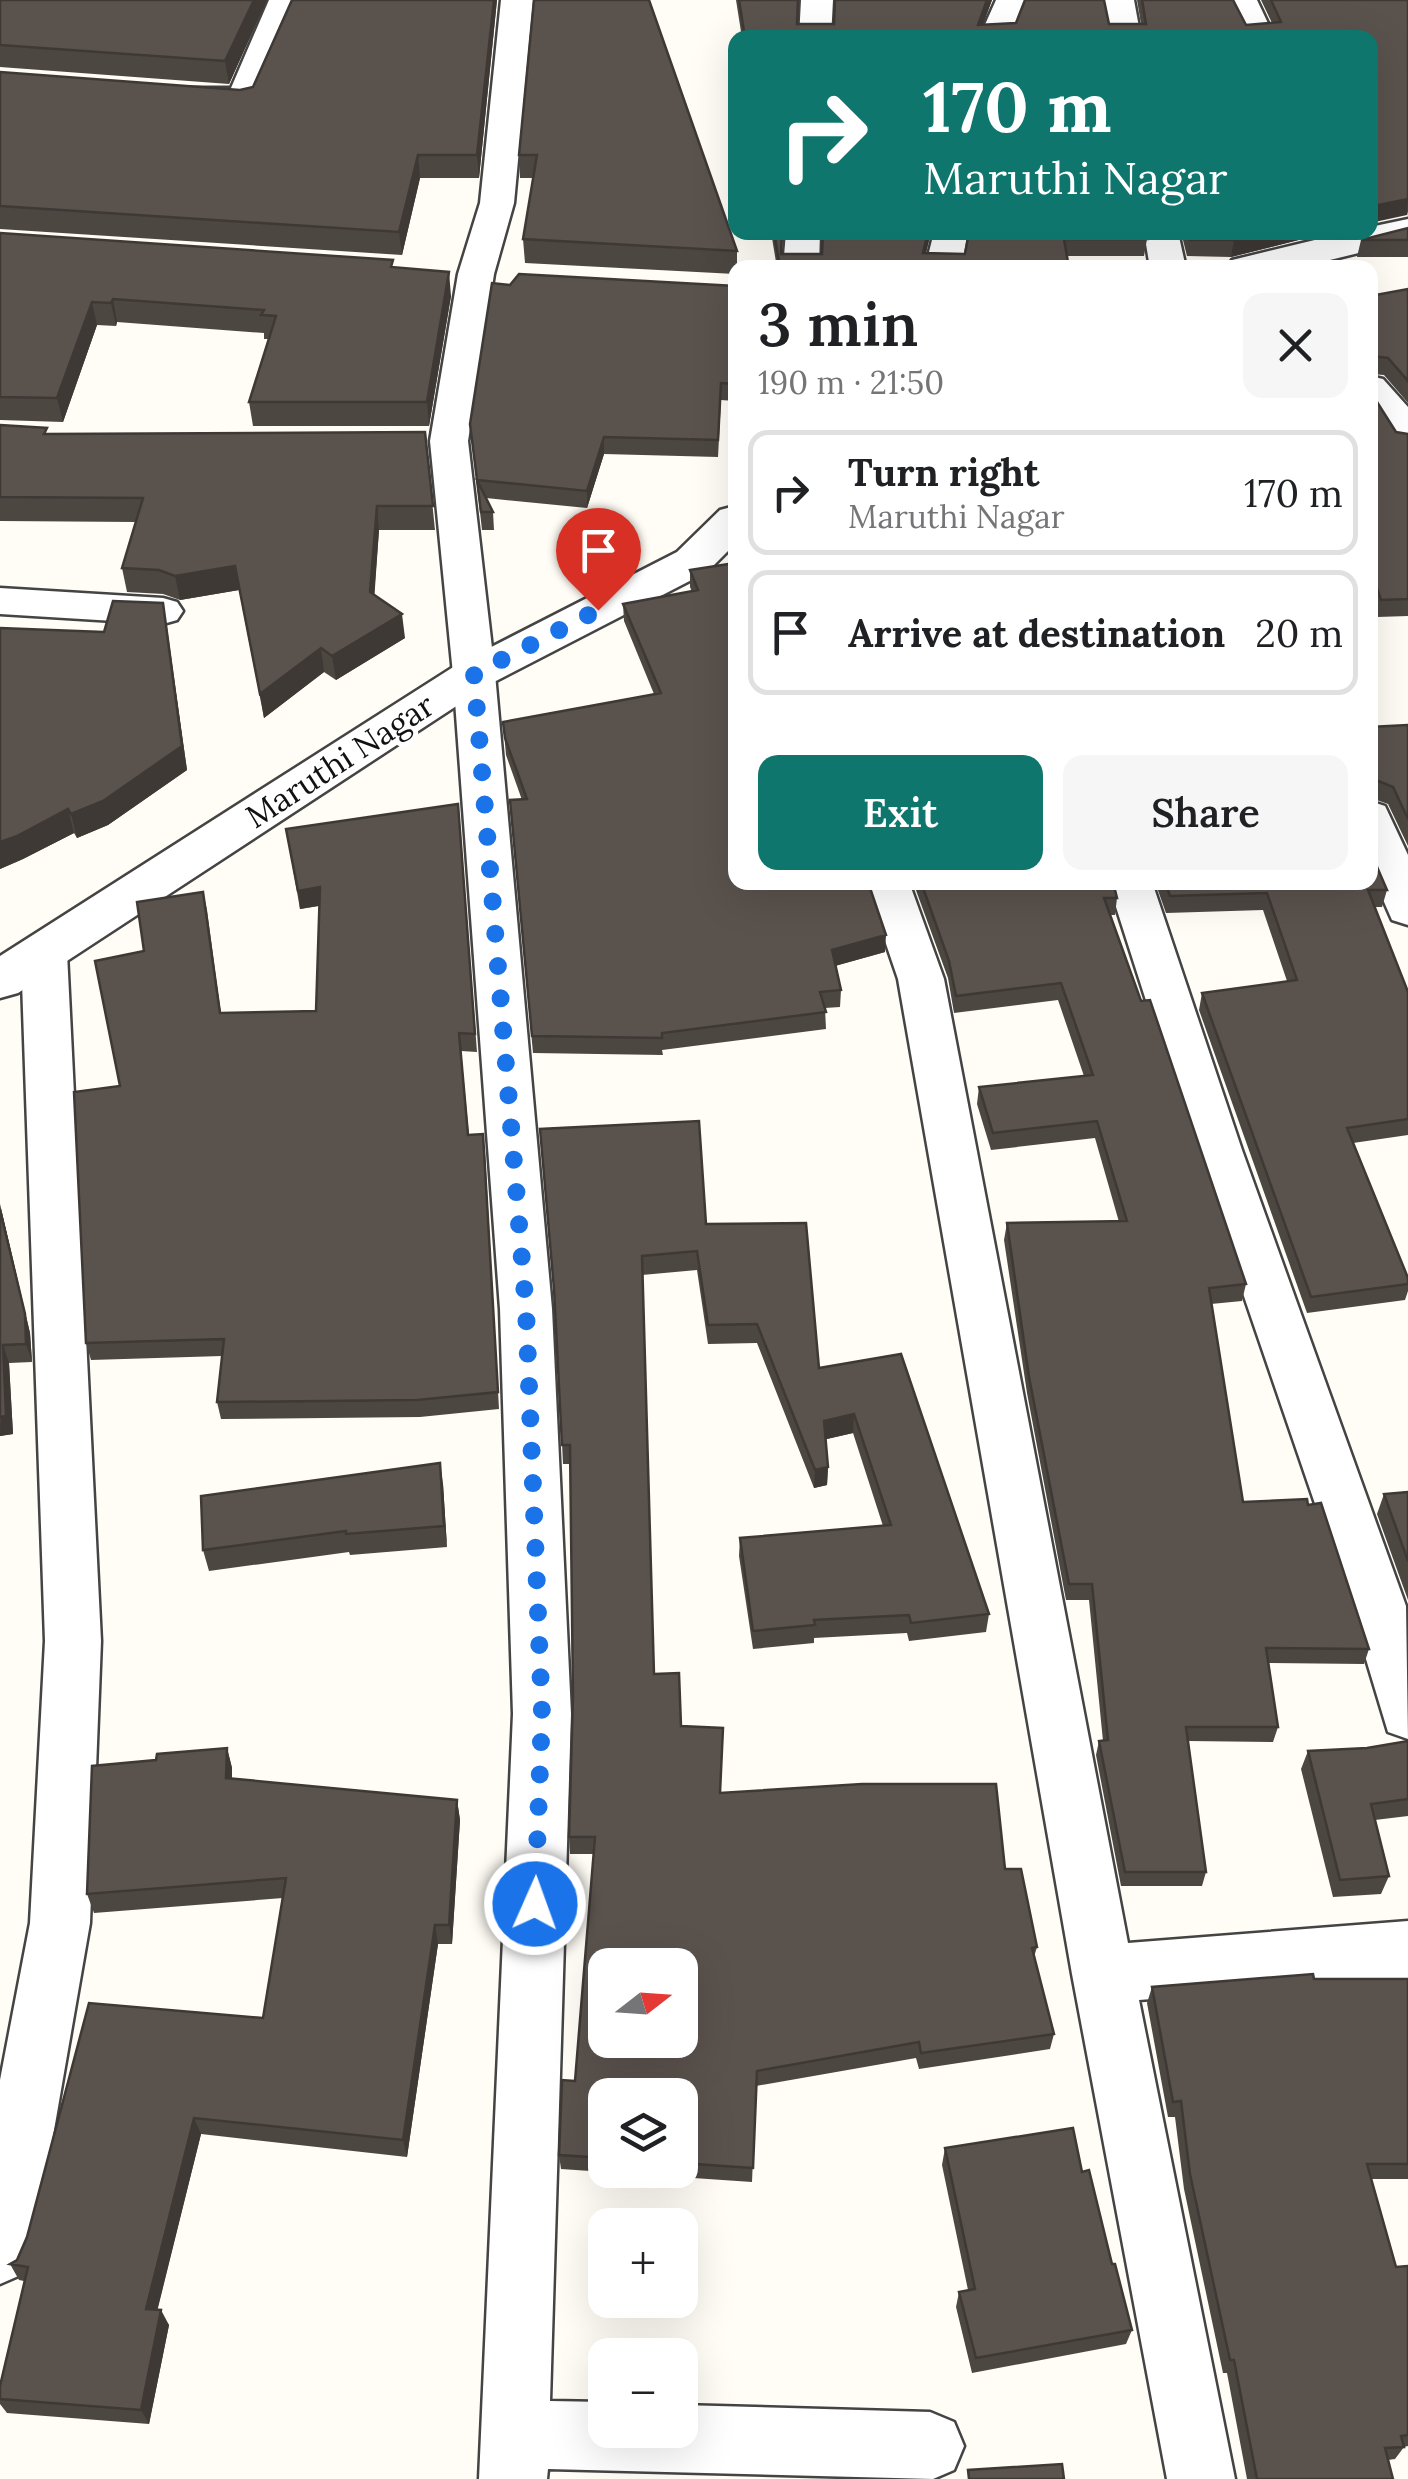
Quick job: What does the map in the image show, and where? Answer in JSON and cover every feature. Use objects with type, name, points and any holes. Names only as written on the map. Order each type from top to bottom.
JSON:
[{"type":"street","points":[[150,92],[243,99],[284,0]]},
{"type":"street","points":[[516,0],[498,203],[476,274],[449,441],[474,674],[526,1309],[542,1714],[515,2456],[930,2446]]},
{"type":"street","points":[[815,30],[817,0]]},
{"type":"street","points":[[998,30],[1012,0]]},
{"type":"street","points":[[1118,0],[1124,30]]},
{"type":"street","points":[[1241,0],[1255,30]]},
{"type":"street","points":[[1277,260],[1358,240]]},
{"type":"street","points":[[437,272],[516,276]]},
{"type":"street","points":[[1384,402],[1408,439]]},
{"type":"street","points":[[410,441],[449,441]]},
{"type":"street","name":"Maruthi Nagar","points":[[22,967],[474,674],[692,562],[728,526]]},
{"type":"street","points":[[0,601],[163,611]]},
{"type":"street","points":[[1378,835],[1408,908]]},
{"type":"street","points":[[890,890],[921,979],[1103,1974],[1201,2479]]},
{"type":"street","points":[[1133,890],[1218,1150],[1393,1606],[1408,1714]]},
{"type":"street","points":[[0,2251],[60,1922],[73,1641],[22,967]]},
{"type":"street","points":[[1103,1974],[1408,1950]]},
{"type":"building","points":[[0,0],[254,0],[225,61],[0,45]]},
{"type":"building","points":[[292,0],[494,0],[477,155],[418,155],[399,232],[0,206],[0,72],[240,90],[253,87]]},
{"type":"building","points":[[534,0],[649,0],[728,225],[728,240],[733,240],[737,251],[523,239],[537,155],[519,155]]},
{"type":"building","points":[[739,0],[798,0],[797,24],[834,24],[835,0],[987,0],[978,25],[1016,23],[1025,0],[1104,0],[1109,24],[1146,24],[1142,0],[1233,0],[1246,25],[1281,22],[1271,0],[1408,0],[1408,199],[1378,205],[1378,30],[744,30]]},
{"type":"building","points":[[1408,228],[1408,240],[1378,240],[1378,236]]},
{"type":"building","points":[[0,233],[393,260],[391,267],[449,272],[427,402],[249,402],[276,316],[261,315],[264,310],[113,299],[111,303],[92,302],[57,398],[0,397]]},
{"type":"building","points":[[775,240],[782,240],[781,254],[822,254],[823,240],[926,240],[923,253],[965,254],[968,240],[1064,240],[1068,260],[779,260]]},
{"type":"building","points":[[519,274],[728,286],[728,384],[721,383],[718,440],[604,437],[587,491],[477,480],[470,424],[492,283],[510,285]]},
{"type":"building","points":[[1408,289],[1408,381],[1388,358],[1378,357],[1378,295]]},
{"type":"building","points":[[1378,404],[1396,432],[1408,434],[1408,599],[1381,600]]},
{"type":"building","points":[[0,425],[47,428],[44,434],[425,432],[433,506],[377,506],[370,592],[402,614],[332,656],[321,648],[260,694],[235,566],[175,576],[159,570],[122,568],[143,498],[0,497]]},
{"type":"building","points":[[477,480],[493,512],[481,512]]},
{"type":"building","points":[[728,564],[728,890],[871,890],[886,935],[832,950],[841,990],[820,992],[826,1012],[662,1033],[662,1038],[532,1036],[510,800],[527,799],[503,722],[661,693],[623,604],[698,590],[690,570]]},
{"type":"building","points":[[113,601],[163,603],[182,746],[103,801],[71,814],[68,809],[0,842],[0,628],[104,632]]},
{"type":"building","points":[[1408,725],[1408,819],[1393,787],[1378,781],[1378,727]]},
{"type":"building","points":[[458,804],[475,1034],[459,1033],[468,1135],[483,1134],[498,1392],[417,1400],[217,1402],[224,1339],[86,1343],[74,1092],[120,1086],[95,961],[144,951],[137,902],[203,892],[220,1013],[316,1011],[320,887],[298,891],[286,829]]},
{"type":"building","points":[[1378,869],[1387,890],[1378,890]]},
{"type":"building","points":[[924,890],[1115,890],[1117,898],[1104,898],[1141,1001],[1150,1000],[1246,1284],[1209,1288],[1243,1502],[1307,1499],[1308,1505],[1321,1503],[1369,1649],[1266,1648],[1278,1727],[1186,1727],[1206,1872],[1125,1872],[1099,1741],[1108,1740],[1092,1584],[1069,1584],[1029,1377],[1007,1223],[1127,1221],[1097,1121],[993,1133],[979,1087],[1093,1075],[1061,983],[956,996],[949,961]]},
{"type":"building","points":[[1168,890],[1368,890],[1408,992],[1408,1119],[1347,1128],[1408,1284],[1311,1297],[1202,993],[1297,980],[1267,893],[1170,896]]},
{"type":"building","points":[[699,1121],[706,1224],[806,1223],[819,1368],[901,1354],[989,1614],[911,1623],[909,1615],[814,1620],[815,1625],[753,1631],[740,1538],[891,1525],[854,1414],[824,1421],[828,1467],[815,1470],[757,1324],[708,1325],[697,1251],[642,1256],[654,1674],[679,1673],[681,1726],[723,1728],[720,1793],[862,1784],[996,1784],[1005,1869],[1021,1869],[1037,1947],[1032,1948],[1054,2034],[921,2053],[919,2042],[757,2071],[753,2168],[698,2164],[698,2078],[588,2078],[588,2157],[559,2155],[562,2080],[575,2081],[595,1837],[569,1837],[573,1696],[570,1445],[562,1445],[540,1129]]},
{"type":"building","points":[[0,1210],[25,1314],[26,1344],[3,1345],[6,1416],[0,1417]]},
{"type":"building","points":[[440,1463],[444,1526],[346,1531],[203,1550],[201,1496]]},
{"type":"building","points":[[1408,1492],[1408,1561],[1384,1494]]},
{"type":"building","points":[[1408,1741],[1408,1799],[1371,1804],[1389,1876],[1340,1880],[1308,1751]]},
{"type":"building","points":[[227,1748],[226,1778],[457,1800],[449,1925],[435,1925],[403,2140],[194,2118],[146,2309],[161,2310],[141,2410],[0,2399],[28,2267],[10,2264],[17,2260],[27,2237],[89,2003],[263,2018],[286,1878],[87,1894],[92,1766],[156,1760],[157,1754]]},
{"type":"building","points":[[1313,1974],[1314,1979],[1408,1979],[1408,2164],[1367,2164],[1396,2267],[1408,2266],[1408,2435],[1401,2436],[1404,2447],[1385,2448],[1393,2479],[1257,2479],[1234,2360],[1230,2360],[1190,2174],[1181,2101],[1173,2102],[1152,1987]]},
{"type":"building","points":[[1073,2128],[1082,2172],[1089,2170],[1132,2330],[976,2358],[959,2292],[975,2289],[945,2148]]},
{"type":"building","points":[[1062,2464],[1064,2479],[969,2479],[968,2470]]},
{"type":"route","points":[[535,1904],[542,1714],[526,1309],[474,674],[598,610]]}]
